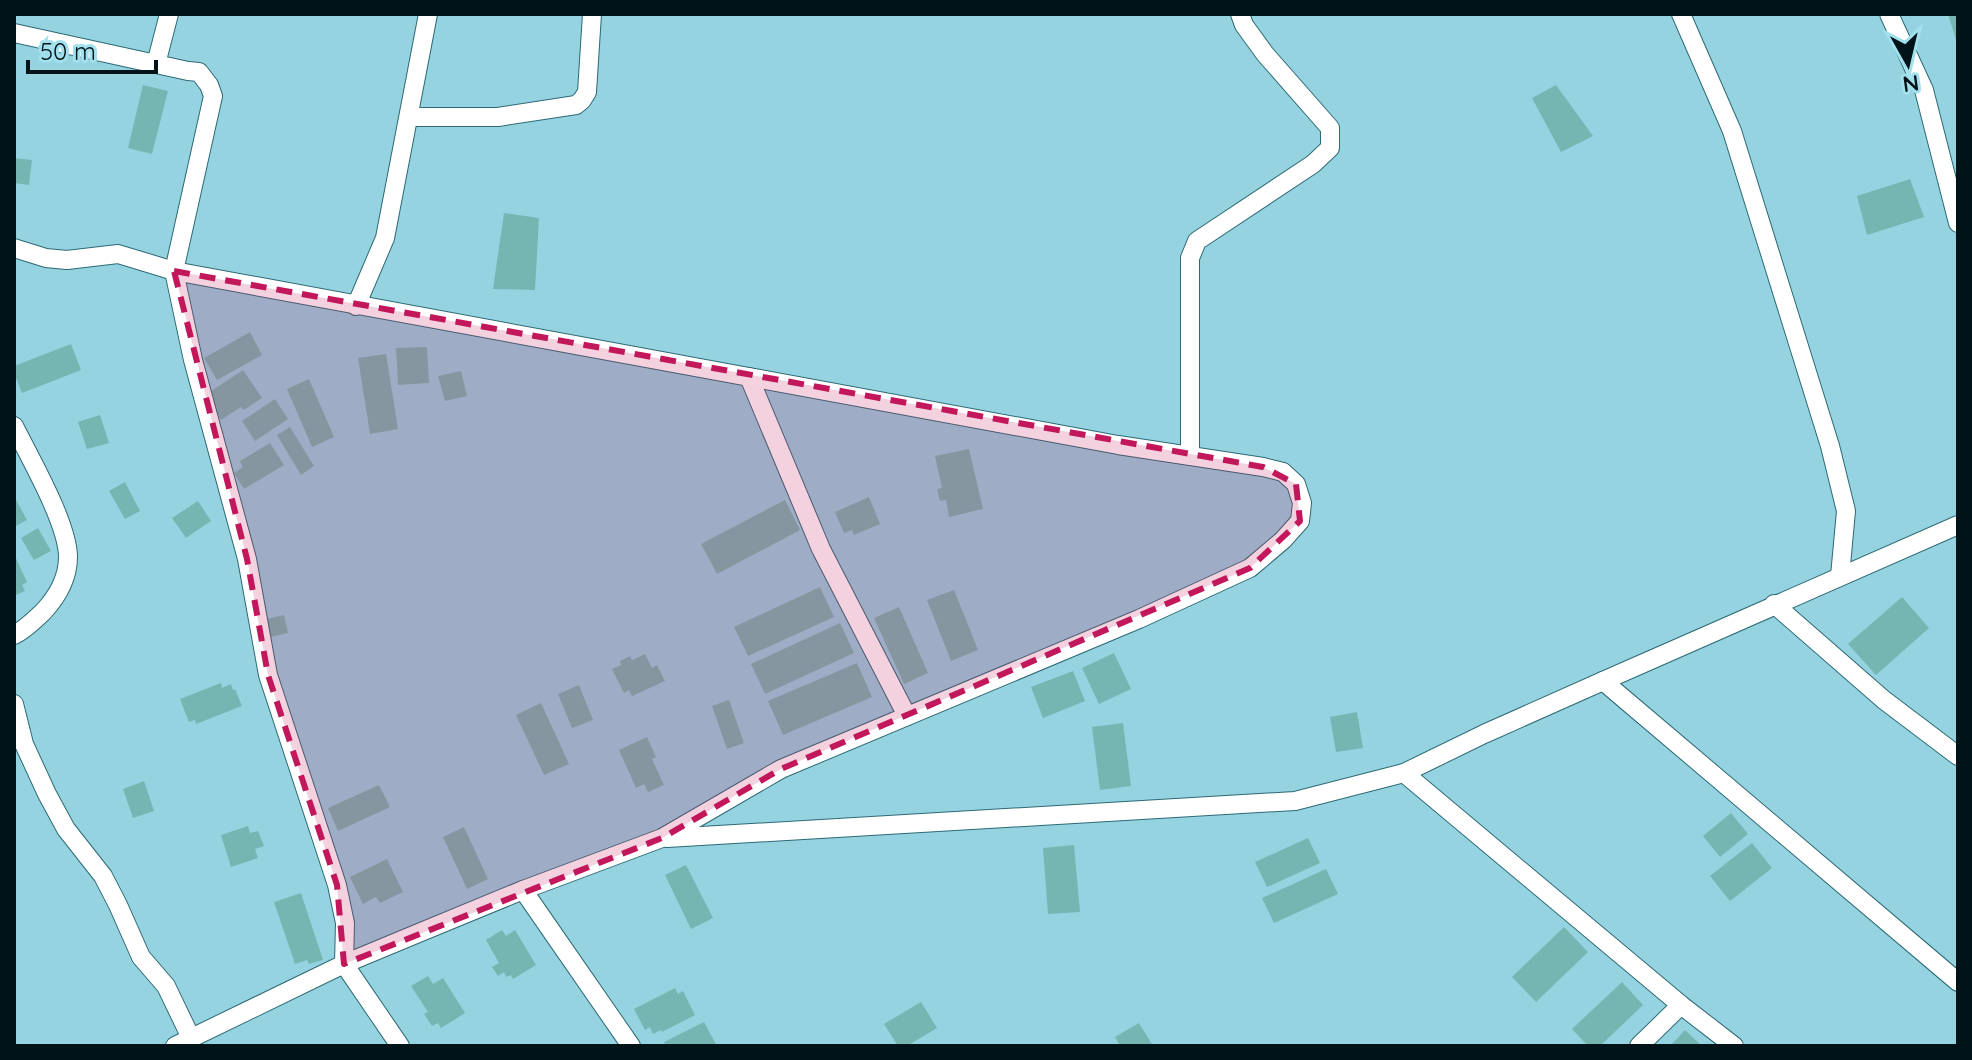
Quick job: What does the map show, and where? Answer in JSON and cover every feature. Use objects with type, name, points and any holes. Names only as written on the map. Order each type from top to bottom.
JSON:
[{"type":"street","points":[[156,64],[169,14]]},
{"type":"street","points":[[356,306],[385,238],[428,14]]},
{"type":"street","points":[[410,117],[498,117],[576,105],[587,92],[592,14]]},
{"type":"street","points":[[1190,456],[1190,258],[1197,241],[1313,164],[1330,148],[1330,128],[1265,54],[1244,25],[1240,14]]},
{"type":"street","points":[[1681,14],[1732,131],[1830,446],[1846,511],[1840,576]]},
{"type":"street","points":[[1889,14],[1924,90],[1958,223]]},
{"type":"street","points":[[14,33],[199,72],[209,85],[213,96],[174,271],[193,360],[247,559],[268,675],[337,885],[345,923],[344,964],[400,1046]]},
{"type":"street","points":[[14,248],[46,258],[67,260],[118,254],[174,271],[356,306],[1118,445],[1263,467],[1283,472],[1296,484],[1302,503],[1300,521],[1250,568],[1139,619],[781,769],[662,838],[523,890],[344,964],[183,1042],[166,986],[141,957],[103,876],[66,829],[47,794],[24,744],[14,704]]},
{"type":"street","points":[[749,377],[821,549],[907,716]]},
{"type":"street","points":[[14,426],[64,531],[68,557],[63,585],[53,601],[26,629],[14,635]]},
{"type":"street","points":[[662,838],[1295,801],[1404,773],[1774,604],[1958,525]]},
{"type":"street","points":[[1774,604],[1884,700],[1958,756]]},
{"type":"street","points":[[1603,681],[1958,982]]},
{"type":"street","points":[[1404,773],[1734,1046]]},
{"type":"street","points":[[523,890],[631,1046]]},
{"type":"street","points":[[1639,1046],[1681,1005]]},
{"type":"highlighted area","points":[[174,271],[1263,467],[1296,484],[1300,521],[1250,568],[781,769],[662,838],[344,964],[337,885],[268,675],[247,559]]},
{"type":"building","points":[[1948,14],[1958,14],[1958,43],[1957,43]]},
{"type":"building","points":[[143,85],[168,91],[152,154],[128,148]]},
{"type":"building","points":[[1556,85],[1593,136],[1561,152],[1532,98]]},
{"type":"building","points":[[14,158],[32,160],[29,185],[14,183]]},
{"type":"building","points":[[1910,179],[1924,217],[1867,235],[1857,196]]},
{"type":"building","points":[[504,213],[539,218],[535,290],[493,289]]},
{"type":"building","points":[[250,332],[262,355],[217,380],[204,358]]},
{"type":"building","points":[[71,344],[81,370],[22,393],[14,366]]},
{"type":"building","points":[[427,347],[429,383],[398,385],[396,348]]},
{"type":"building","points":[[386,354],[398,429],[370,434],[358,358]]},
{"type":"building","points":[[243,370],[262,398],[221,420],[205,395]]},
{"type":"building","points":[[461,371],[467,396],[445,401],[438,376]]},
{"type":"building","points":[[309,379],[334,437],[312,447],[287,389]]},
{"type":"building","points":[[275,399],[288,419],[255,441],[242,421]]},
{"type":"building","points":[[100,415],[109,443],[87,449],[78,422]]},
{"type":"building","points":[[290,427],[314,466],[301,475],[277,435]]},
{"type":"building","points":[[270,443],[284,465],[244,489],[234,473],[243,467],[240,461]]},
{"type":"building","points":[[969,449],[983,509],[949,517],[946,500],[940,501],[937,489],[942,488],[935,456]]},
{"type":"building","points":[[125,482],[140,511],[125,519],[109,491]]},
{"type":"building","points":[[14,496],[27,520],[14,527]]},
{"type":"building","points":[[869,497],[880,524],[854,535],[852,530],[844,533],[835,512]]},
{"type":"building","points":[[785,500],[800,530],[717,574],[701,544]]},
{"type":"building","points":[[198,501],[211,521],[186,538],[172,518]]},
{"type":"building","points":[[38,528],[51,551],[34,560],[21,538]]},
{"type":"building","points":[[14,554],[27,582],[22,585],[25,591],[14,596]]},
{"type":"building","points":[[820,587],[834,617],[748,656],[734,627]]},
{"type":"building","points":[[954,590],[978,650],[951,661],[927,600]]},
{"type":"building","points":[[1902,597],[1929,628],[1876,675],[1848,644]]},
{"type":"building","points":[[899,607],[928,673],[904,684],[874,618]]},
{"type":"building","points":[[284,615],[288,633],[266,638],[262,620]]},
{"type":"building","points":[[840,623],[854,653],[765,694],[751,664]]},
{"type":"building","points":[[1114,653],[1131,689],[1099,704],[1082,668]]},
{"type":"building","points":[[645,654],[652,668],[657,665],[665,681],[632,696],[629,690],[624,693],[612,669],[630,656],[632,660]]},
{"type":"building","points":[[857,663],[872,697],[783,735],[768,701]]},
{"type":"building","points":[[1073,671],[1085,701],[1043,718],[1031,687]]},
{"type":"building","points":[[221,683],[222,688],[231,684],[242,706],[196,724],[195,720],[189,722],[180,699]]},
{"type":"building","points":[[579,685],[593,720],[572,728],[558,694]]},
{"type":"building","points":[[729,700],[744,743],[727,749],[712,706]]},
{"type":"building","points":[[541,703],[569,764],[544,775],[516,715]]},
{"type":"building","points":[[1357,712],[1363,748],[1336,752],[1330,717]]},
{"type":"building","points":[[1123,723],[1131,786],[1100,790],[1092,727]]},
{"type":"building","points":[[647,737],[656,757],[652,759],[664,785],[648,792],[644,784],[636,788],[619,750]]},
{"type":"building","points":[[144,781],[154,811],[133,818],[123,789]]},
{"type":"building","points":[[379,785],[390,807],[338,831],[328,808]]},
{"type":"building","points":[[1731,813],[1748,834],[1720,857],[1703,836]]},
{"type":"building","points":[[248,826],[250,833],[258,831],[264,846],[255,849],[258,858],[231,867],[221,835]]},
{"type":"building","points":[[464,827],[488,879],[467,889],[443,837]]},
{"type":"building","points":[[1308,838],[1320,863],[1267,887],[1255,862]]},
{"type":"building","points":[[1752,843],[1772,868],[1730,901],[1710,876]]},
{"type":"building","points":[[1074,845],[1080,912],[1048,914],[1043,848]]},
{"type":"building","points":[[387,859],[403,892],[380,903],[376,897],[363,904],[350,877]]},
{"type":"building","points":[[686,865],[713,918],[691,929],[665,875]]},
{"type":"building","points":[[1326,869],[1338,894],[1274,923],[1262,898]]},
{"type":"building","points":[[301,893],[323,960],[309,964],[307,960],[295,964],[274,902]]},
{"type":"building","points":[[1564,927],[1588,952],[1536,1002],[1512,977]]},
{"type":"building","points":[[502,930],[506,936],[515,930],[536,965],[513,979],[511,975],[506,977],[504,972],[498,976],[492,967],[499,963],[486,940]]},
{"type":"building","points":[[428,976],[433,984],[443,978],[465,1013],[441,1028],[438,1023],[432,1026],[424,1014],[428,1012],[411,986]]},
{"type":"building","points":[[1622,982],[1643,1005],[1600,1046],[1588,1046],[1572,1029]]},
{"type":"building","points":[[675,988],[678,994],[683,991],[695,1015],[662,1032],[653,1034],[650,1027],[645,1030],[634,1009]]},
{"type":"building","points":[[921,1002],[937,1028],[907,1046],[898,1046],[884,1024]]},
{"type":"building","points":[[704,1022],[717,1046],[666,1046],[664,1042]]},
{"type":"building","points":[[1139,1023],[1153,1046],[1120,1046],[1115,1037]]},
{"type":"building","points":[[1685,1030],[1702,1046],[1670,1046]]}]
